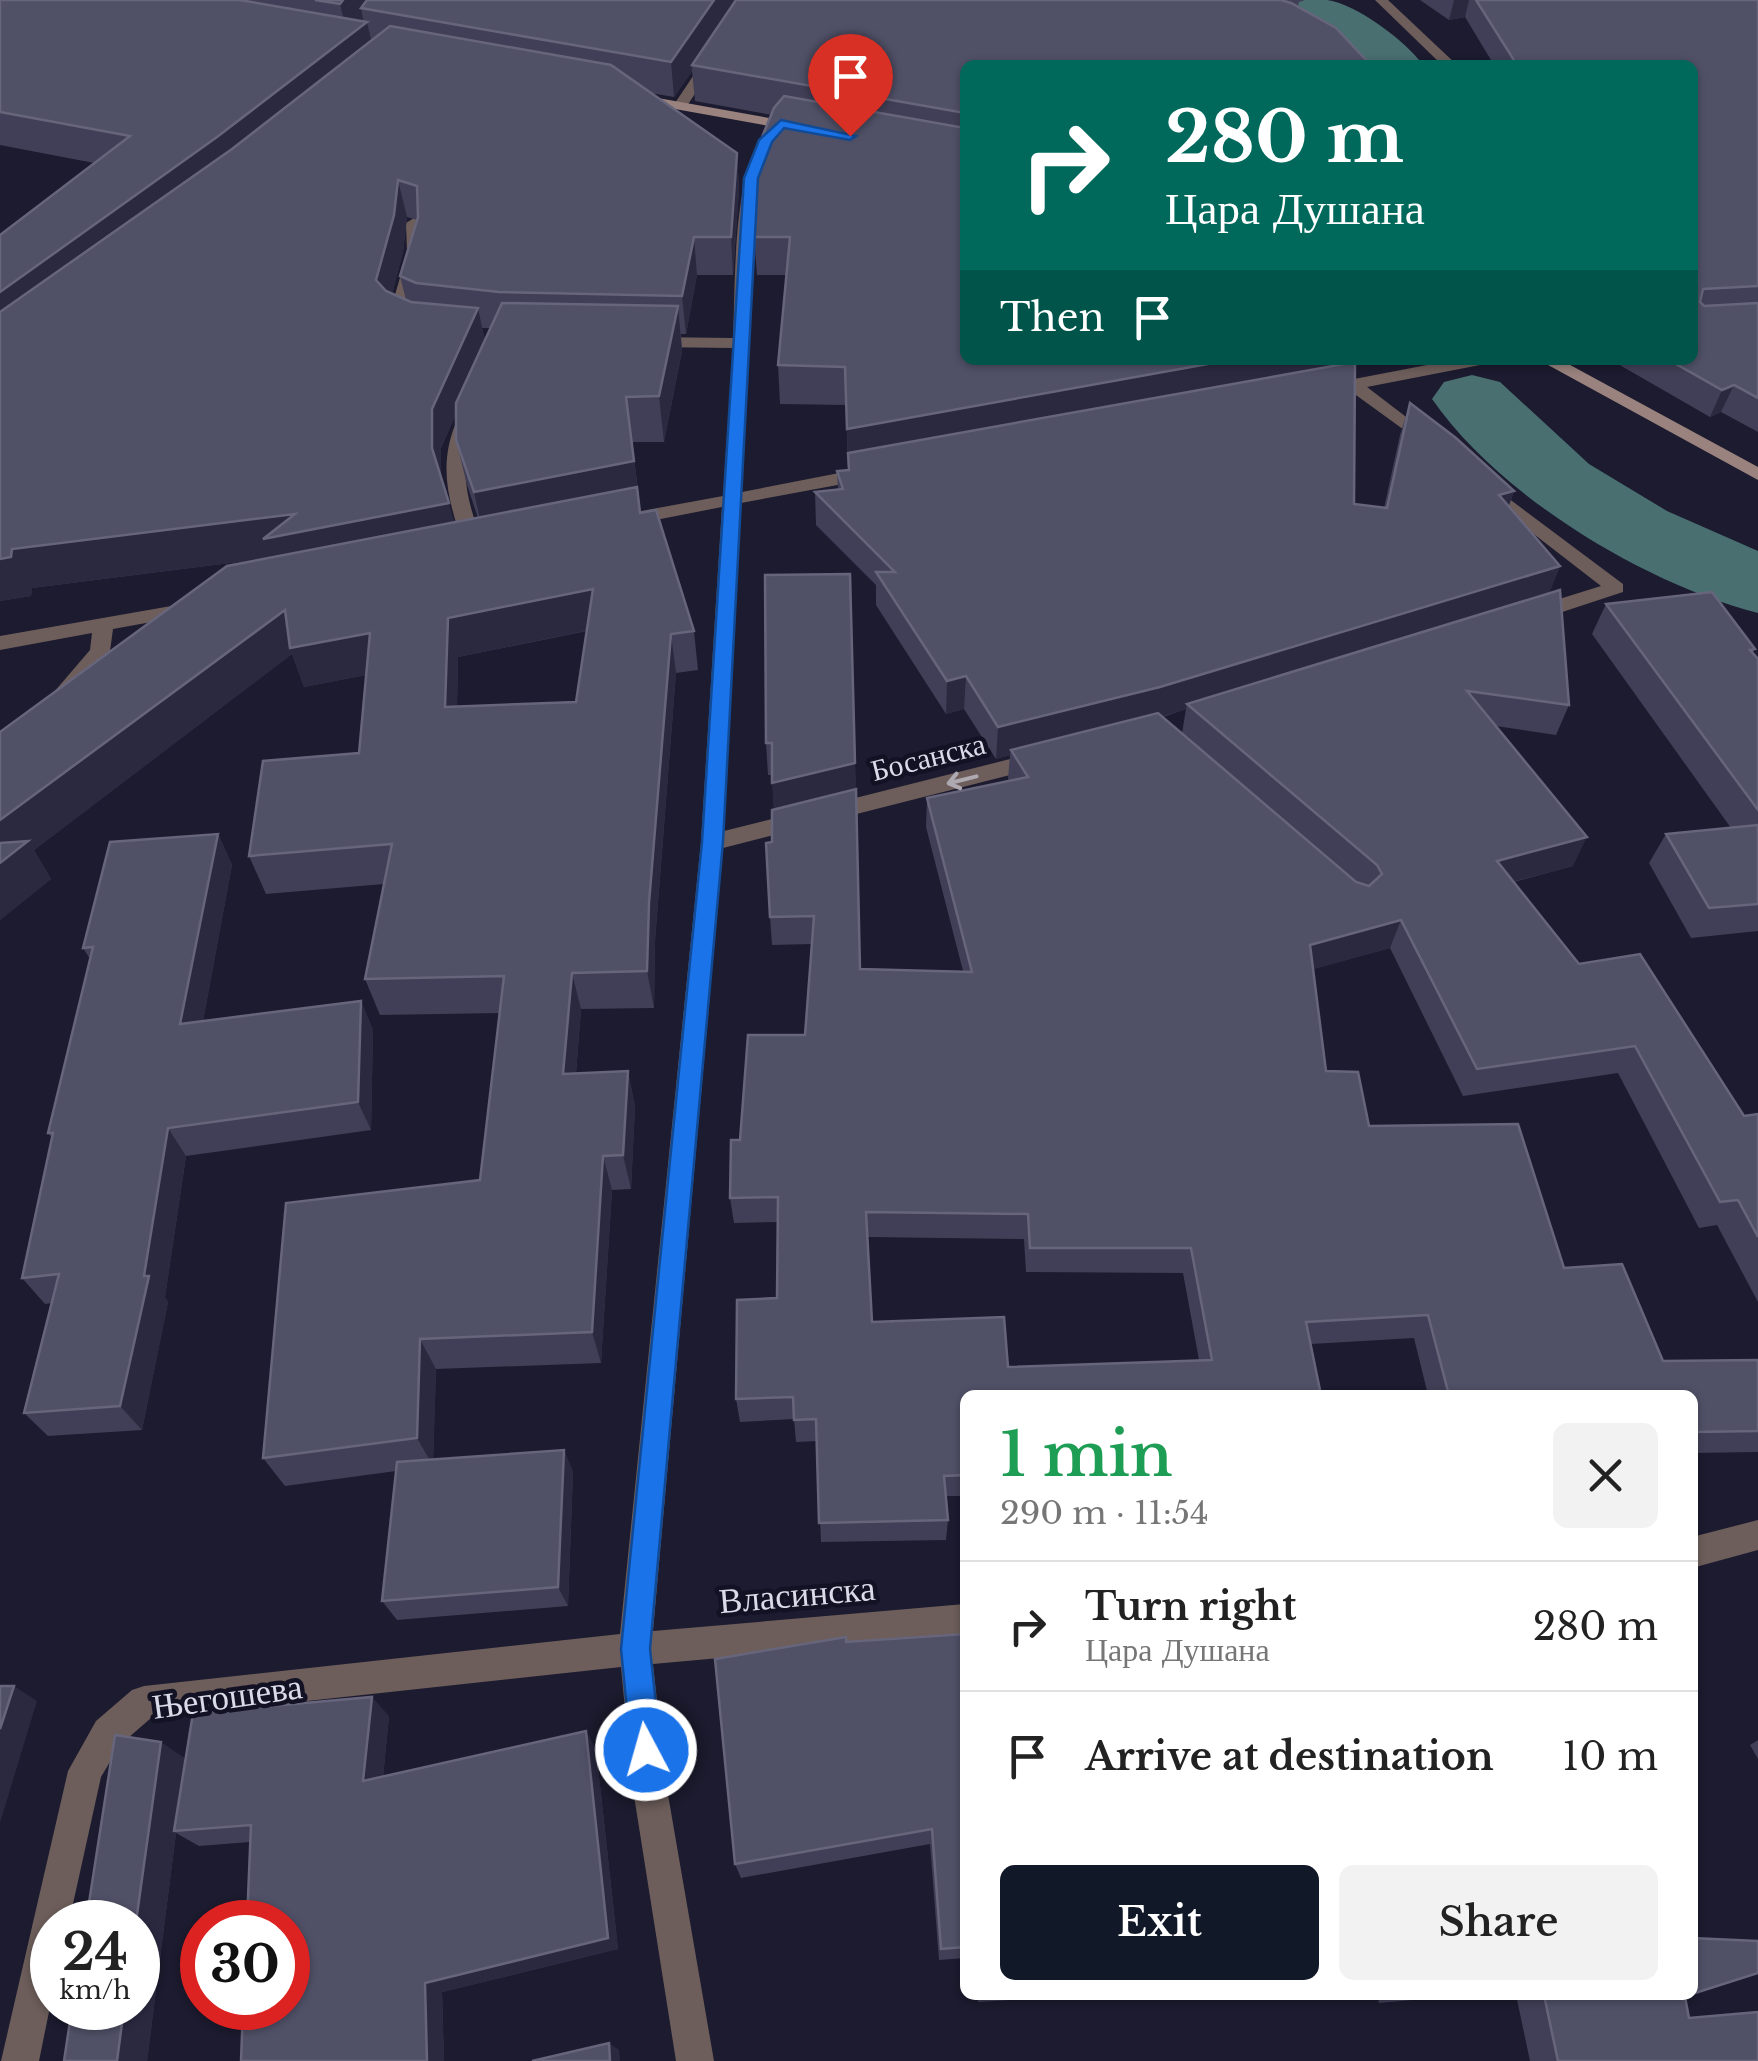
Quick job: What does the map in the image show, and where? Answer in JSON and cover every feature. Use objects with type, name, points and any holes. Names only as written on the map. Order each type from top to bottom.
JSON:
[{"type":"main road","points":[[614,94],[815,130]]},
{"type":"main road","points":[[1557,365],[1758,474]]},
{"type":"street","points":[[680,106],[750,0]]},
{"type":"street","points":[[1380,0],[1445,60]]},
{"type":"street","points":[[614,94],[654,118]]},
{"type":"street","points":[[696,2061],[649,1783],[636,1649],[712,842],[751,187],[756,159],[781,124]]},
{"type":"street","points":[[735,175],[751,187]]},
{"type":"street","points":[[414,223],[415,253],[398,316],[402,324],[418,330]]},
{"type":"street","points":[[640,342],[739,343]]},
{"type":"street","points":[[1301,394],[1455,365]]},
{"type":"street","points":[[1353,385],[1616,588],[1506,622]]},
{"type":"street","points":[[476,551],[454,486],[452,460],[478,394]]},
{"type":"street","points":[[612,523],[893,469]]},
{"type":"street","points":[[0,643],[213,604]]},
{"type":"street","points":[[44,710],[100,651],[103,626]]},
{"type":"street","name":"Босанска","points":[[712,842],[1065,754]]},
{"type":"street","points":[[1698,1551],[1758,1536]]},
{"type":"street","name":"Власинска","points":[[636,1649],[960,1620]]},
{"type":"street","name":"Његошева","points":[[20,2061],[85,1771],[108,1733],[144,1702],[636,1649]]},
{"type":"building","points":[[0,0],[240,0],[367,22],[217,137],[0,292],[0,235],[130,136],[0,112]]},
{"type":"building","points":[[367,0],[714,0],[671,62],[361,8]]},
{"type":"building","points":[[736,0],[1281,0],[1336,28],[1366,60],[960,60],[960,112],[692,65]]},
{"type":"building","points":[[1476,0],[1758,0],[1758,286],[1703,289],[1700,302],[1704,306],[1758,303],[1758,398],[1734,385],[1722,390],[1678,365],[1698,365],[1698,60],[1514,60]]},
{"type":"building","points":[[390,26],[611,65],[737,153],[731,237],[694,237],[682,296],[499,292],[416,283],[400,276],[418,217],[417,186],[398,180],[394,215],[376,280],[386,291],[411,302],[478,308],[432,409],[432,448],[449,503],[263,539],[295,514],[12,549],[11,557],[0,559],[0,312],[232,149]]},
{"type":"building","points":[[784,96],[960,127],[960,365],[1202,365],[847,429],[845,367],[778,365],[790,237],[754,237],[760,142],[774,108]]},
{"type":"building","points":[[502,303],[678,306],[659,396],[626,397],[634,461],[474,492],[456,440],[456,403]]},
{"type":"building","points":[[1355,365],[1354,504],[1387,508],[1410,403],[1514,491],[1499,495],[1560,566],[1160,687],[998,727],[966,676],[947,681],[876,572],[895,572],[815,492],[843,489],[837,471],[849,470],[848,453]]},
{"type":"building","points":[[637,487],[640,513],[656,510],[694,631],[671,634],[647,971],[572,973],[563,1074],[628,1071],[623,1155],[603,1156],[592,1332],[420,1339],[417,1438],[263,1458],[286,1203],[480,1180],[504,976],[365,979],[392,844],[249,856],[263,761],[359,753],[370,633],[290,648],[285,610],[0,820],[0,732],[227,566]],"holes":[[[593,589],[576,702],[445,707],[448,618]]]},
{"type":"building","points":[[850,574],[855,763],[772,783],[772,743],[766,743],[765,575]]},
{"type":"building","points":[[1560,590],[1569,705],[1467,691],[1587,837],[1497,861],[1579,964],[1640,954],[1744,1116],[1758,1114],[1758,1237],[1738,1200],[1720,1202],[1635,1046],[1477,1069],[1401,920],[1310,945],[1326,1071],[1358,1072],[1369,1126],[1518,1124],[1564,1268],[1622,1264],[1663,1361],[1758,1360],[1758,1431],[1698,1432],[1698,1390],[1448,1390],[1428,1315],[1306,1322],[1320,1390],[960,1390],[960,1475],[944,1476],[948,1520],[819,1523],[816,1419],[794,1420],[793,1397],[736,1399],[737,1300],[777,1298],[778,1197],[730,1198],[731,1140],[740,1140],[748,1035],[805,1035],[814,916],[770,917],[766,843],[772,842],[772,810],[856,789],[860,969],[972,972],[927,798],[1028,777],[1011,750],[1158,713],[1356,882],[1369,886],[1382,874],[1377,865],[1187,704]],"holes":[[[866,1212],[1028,1214],[1030,1248],[1191,1248],[1212,1360],[1008,1367],[1004,1317],[872,1322]]]},
{"type":"building","points":[[1712,592],[1755,649],[1750,650],[1758,659],[1758,810],[1606,604]]},
{"type":"building","points":[[1758,825],[1758,904],[1709,908],[1666,834]]},
{"type":"building","points":[[218,834],[180,1024],[361,1001],[358,1102],[168,1128],[144,1276],[149,1276],[120,1406],[24,1413],[59,1274],[22,1278],[53,1133],[48,1133],[93,947],[83,948],[110,842]]},
{"type":"building","points":[[28,841],[0,863],[0,843]]},
{"type":"building","points":[[564,1450],[558,1587],[382,1601],[397,1462]]},
{"type":"building","points":[[960,1634],[960,1947],[941,1949],[932,1829],[735,1864],[715,1659],[846,1637],[846,1642]]},
{"type":"building","points":[[0,1686],[14,1686],[0,1729]]},
{"type":"building","points":[[372,1697],[363,1781],[586,1731],[608,1938],[425,1983],[427,2061],[241,2061],[242,2030],[310,2030],[310,1900],[248,1900],[251,1825],[174,1831],[193,1713]]},
{"type":"building","points":[[115,1735],[161,1742],[139,1900],[89,1900]]},
{"type":"building","points":[[1698,1938],[1758,1941],[1758,1973],[1698,1992]]},
{"type":"building","points":[[1545,2000],[1686,2000],[1689,2018],[1758,2012],[1758,2061],[1558,2061]]},
{"type":"building","points":[[69,2030],[121,2030],[117,2061],[64,2061]]},
{"type":"building","points":[[609,2043],[610,2061],[532,2061]]},
{"type":"waterway","points":[[1285,0],[1344,29],[1385,60]]},
{"type":"waterway","points":[[1472,399],[1559,482],[1637,530],[1758,585]]},
{"type":"route","points":[[646,1750],[636,1649],[712,842],[751,178],[766,140],[781,124],[850,136]]}]
